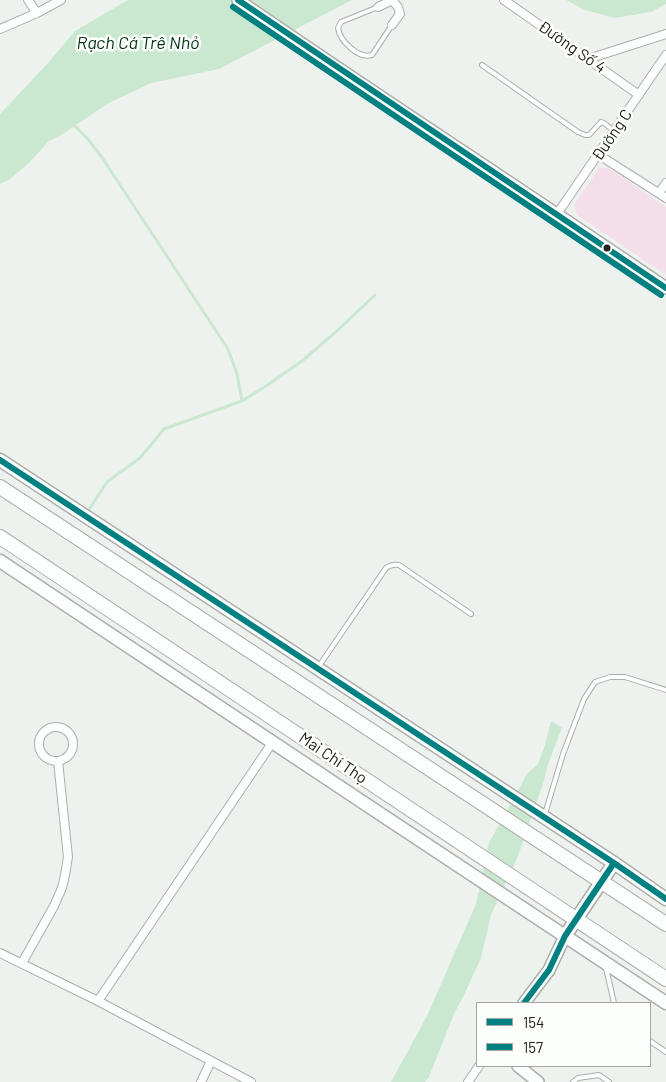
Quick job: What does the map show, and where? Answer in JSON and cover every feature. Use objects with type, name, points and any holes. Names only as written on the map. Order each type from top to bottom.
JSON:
[{"type":"highway","points":[[0,486],[666,924]]},
{"type":"highway","name":"Mai Chí Thọ","points":[[0,537],[666,979]]},
{"type":"main road","points":[[0,460],[666,899]]},
{"type":"main road","name":"Mai Chí Thọ","points":[[0,562],[666,1003]]},
{"type":"main road","points":[[565,936],[614,863]]},
{"type":"street","points":[[28,0],[37,13]]},
{"type":"street","points":[[0,30],[61,0]]},
{"type":"street","points":[[238,0],[666,288]]},
{"type":"street","points":[[378,7],[393,0],[400,14],[392,26]]},
{"type":"street","name":"Đường Số 4","points":[[504,0],[639,95]]},
{"type":"street","points":[[588,59],[666,34]]},
{"type":"street","name":"Đường C","points":[[557,214],[666,55]]},
{"type":"street","points":[[599,155],[663,196],[666,183]]},
{"type":"street","points":[[57,727],[68,732],[73,744],[69,756],[58,762],[46,758],[39,748],[41,736],[45,731],[57,727]]},
{"type":"street","points":[[98,1002],[272,743]]},
{"type":"street","points":[[22,963],[54,906],[62,888],[65,875],[68,857],[58,762]]},
{"type":"street","points":[[525,1002],[549,970],[565,936]]},
{"type":"street","points":[[0,952],[251,1082]]},
{"type":"street","points":[[201,1082],[211,1061]]},
{"type":"street","points":[[468,1082],[478,1067]]},
{"type":"street","points":[[519,1067],[538,1082]]},
{"type":"lane","points":[[378,7],[341,22],[338,28],[342,39],[362,56],[372,55],[392,26]]},
{"type":"lane","points":[[482,65],[581,134],[588,135],[601,122],[614,131]]},
{"type":"lane","points":[[318,668],[386,568],[390,566],[399,565],[471,614]]},
{"type":"lane","points":[[544,817],[563,754],[584,699],[595,682],[610,678],[625,678],[666,690]]},
{"type":"lane","points":[[605,963],[614,1002]]},
{"type":"lane","points":[[651,1042],[666,1052]]},
{"type":"lane","points":[[573,1082],[578,1078],[599,1075],[609,1082]]},
{"type":"shaded area","points":[[599,168],[609,168],[666,207],[666,275],[577,215],[574,205]]},
{"type":"water","name":"Rạch Cá Trê Nhỏ","points":[[128,0],[352,0],[219,69],[151,83],[107,104],[48,142],[30,162],[10,179],[0,184],[0,114],[75,31]]},
{"type":"water","points":[[566,0],[666,0],[666,4],[651,12],[615,18],[585,10]]},
{"type":"water","points":[[551,721],[562,728],[548,764],[544,781],[518,856],[491,915],[481,958],[454,1014],[429,1077],[425,1082],[391,1082],[427,1016],[476,904],[489,843],[527,774],[538,764]]},
{"type":"waterway","points":[[74,125],[101,156],[228,349],[237,374],[242,401]]},
{"type":"waterway","points":[[86,514],[107,482],[140,458],[164,429],[242,401],[266,386],[302,361],[375,295]]},
{"type":"transit line","name":"154","points":[[238,0],[666,288]]},
{"type":"transit line","name":"157","points":[[233,7],[661,295]]},
{"type":"transit line","name":"154","points":[[0,460],[666,899]]},
{"type":"transit line","name":"154","points":[[525,1002],[549,970],[565,936],[614,863]]}]
